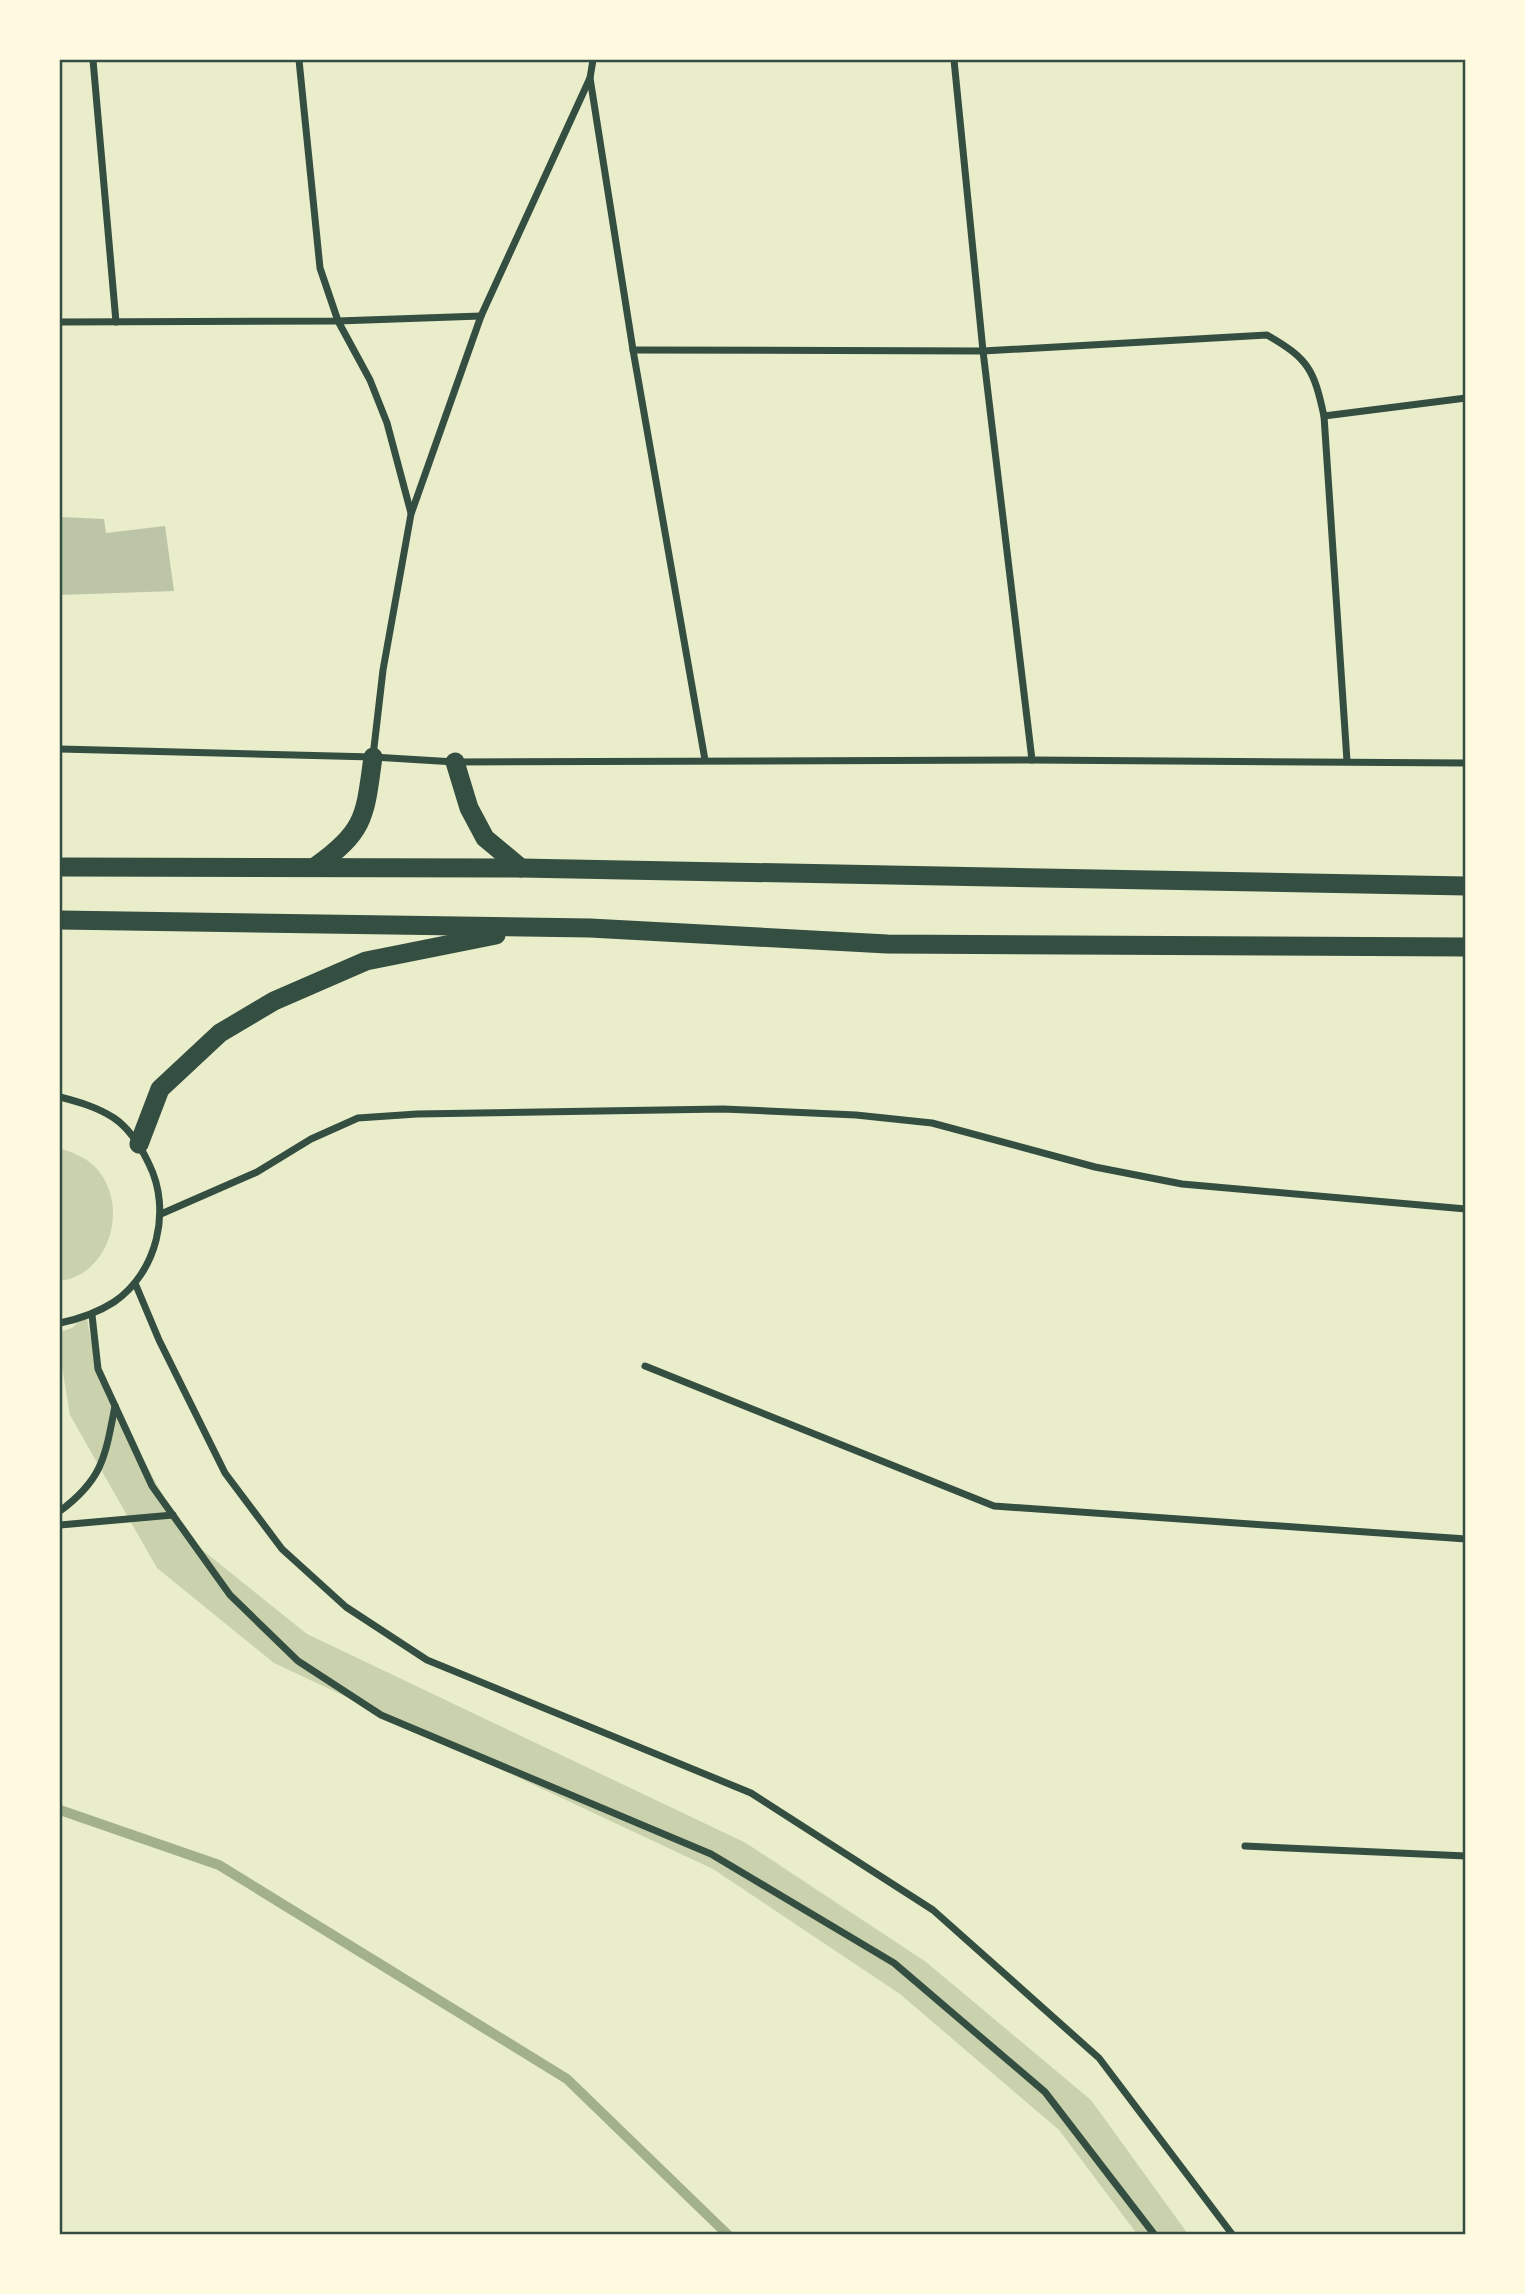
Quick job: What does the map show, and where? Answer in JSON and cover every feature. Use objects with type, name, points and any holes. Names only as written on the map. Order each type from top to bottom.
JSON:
[{"type":"highway","points":[[316,866],[339,850],[354,834],[364,813],[373,757]]},
{"type":"highway","points":[[455,762],[469,808],[485,838],[521,868]]},
{"type":"highway","points":[[60,867],[521,868],[1465,886]]},
{"type":"highway","points":[[60,920],[590,928],[887,944],[1465,947]]},
{"type":"highway","points":[[139,1144],[160,1089],[220,1033],[274,1001],[366,961],[535,927]]},
{"type":"street","points":[[93,60],[116,321]]},
{"type":"street","points":[[299,60],[320,268],[338,321],[370,380],[387,423],[411,514]]},
{"type":"street","points":[[373,757],[383,670],[411,514],[481,316],[590,78],[593,60]]},
{"type":"street","points":[[954,60],[982,351],[1032,760]]},
{"type":"street","points":[[590,78],[633,350],[705,760]]},
{"type":"street","points":[[60,322],[338,321],[481,316]]},
{"type":"street","points":[[633,350],[982,351],[1267,335],[1288,347],[1303,359],[1316,380],[1324,416],[1347,761]]},
{"type":"street","points":[[1324,416],[1465,398]]},
{"type":"street","points":[[60,748],[455,762],[1032,760],[1465,763]]},
{"type":"street","points":[[60,1097],[85,1103],[115,1119],[139,1144],[156,1177],[161,1214],[149,1262],[135,1283],[116,1301],[92,1315],[60,1323]]},
{"type":"street","points":[[161,1214],[257,1172],[311,1139],[358,1118],[417,1114],[723,1109],[856,1115],[932,1123],[1095,1167],[1182,1184],[1465,1209]]},
{"type":"street","points":[[135,1283],[159,1340],[225,1473],[282,1549],[346,1607],[427,1660],[751,1793],[933,1910],[1099,2058],[1232,2235]]},
{"type":"street","points":[[92,1315],[99,1369],[152,1486],[230,1595],[298,1661],[381,1715],[711,1854],[894,1963],[1045,2092],[1154,2235]]},
{"type":"street","points":[[645,1366],[994,1506],[1465,1539]]},
{"type":"street","points":[[60,1511],[95,1478],[106,1452],[115,1406]]},
{"type":"street","points":[[60,1525],[173,1515]]},
{"type":"street","points":[[1245,1846],[1465,1856]]},
{"type":"green space","points":[[60,1148],[85,1159],[97,1169],[107,1184],[113,1218],[110,1236],[103,1252],[92,1266],[78,1276],[60,1281]]},
{"type":"green space","points":[[86,1314],[99,1380],[186,1537],[307,1634],[746,1843],[926,1962],[1091,2100],[1188,2234],[1137,2234],[1059,2130],[900,1994],[713,1869],[274,1663],[157,1568],[70,1415],[60,1355],[60,1332],[72,1328]]},
{"type":"building","points":[[60,517],[104,519],[106,533],[165,526],[174,591],[60,595]]},
{"type":"waterway","points":[[60,1810],[219,1865],[567,2079],[727,2234]]}]
